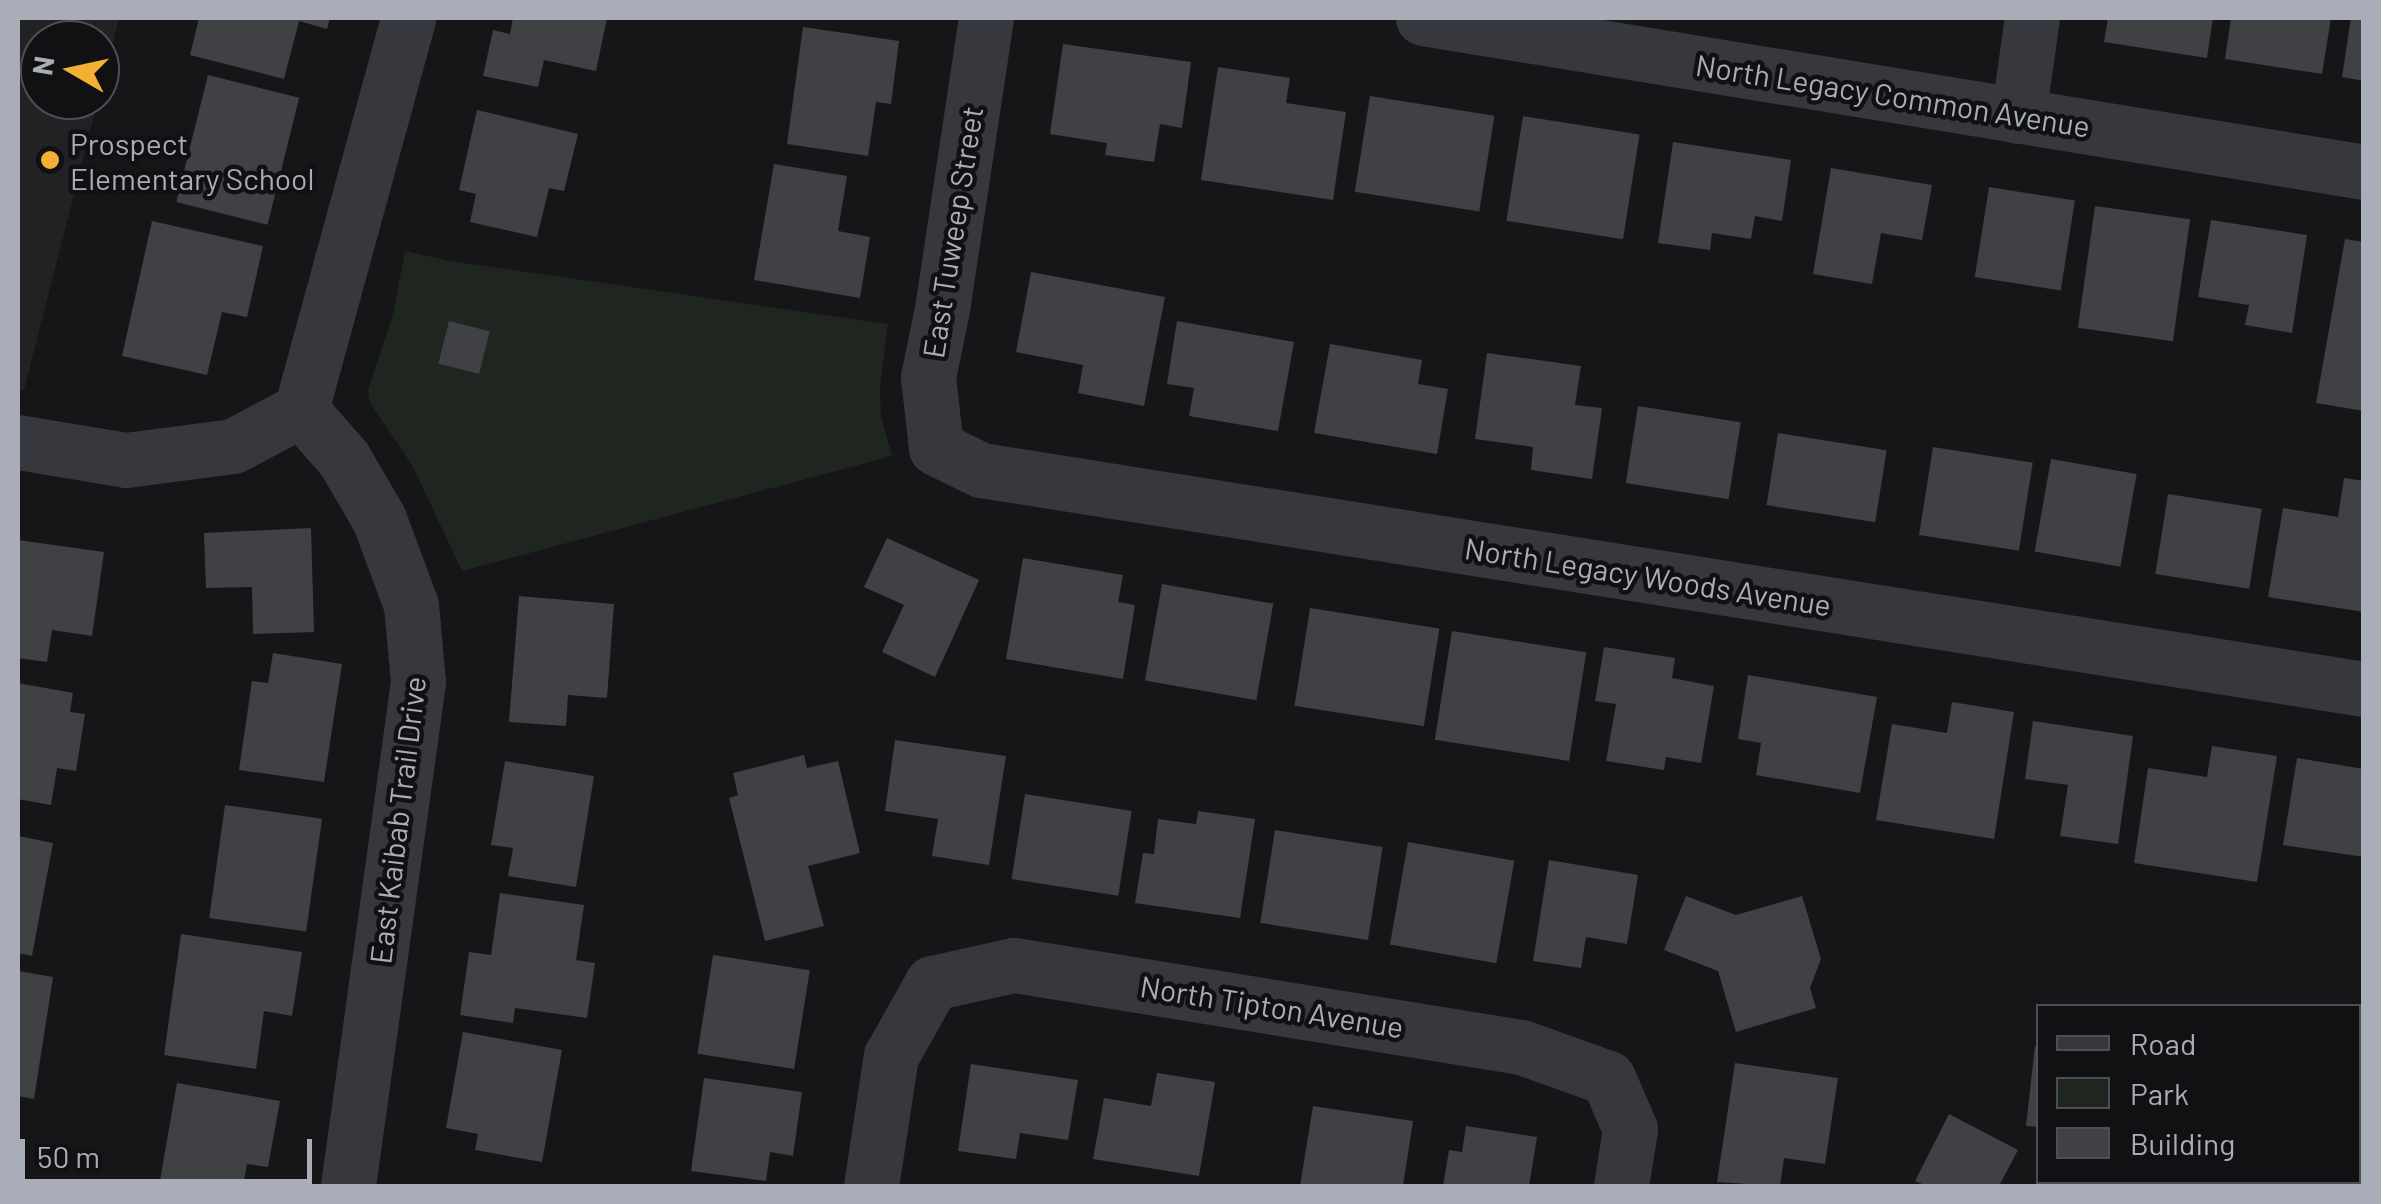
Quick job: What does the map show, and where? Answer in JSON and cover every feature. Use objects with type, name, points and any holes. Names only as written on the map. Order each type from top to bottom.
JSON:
[{"type":"street","points":[[18,442],[126,460],[233,446],[301,410],[408,18]]},
{"type":"street","name":"East Tuweep Street","points":[[936,448],[928,377],[944,304],[986,18]]},
{"type":"street","name":"North Legacy Common Avenue","points":[[1423,18],[1510,24],[2018,116],[2364,172]]},
{"type":"street","points":[[2018,116],[2032,18]]},
{"type":"street","name":"East Kaibab Trail Drive","points":[[301,410],[344,458],[379,519],[412,605],[418,682],[348,1186]]},
{"type":"street","name":"North Legacy Woods Avenue","points":[[936,448],[981,470],[2364,689]]},
{"type":"street","name":"North Tipton Avenue","points":[[871,1186],[892,1056],[932,983],[1014,965],[1521,1047],[1608,1078],[1630,1129],[1622,1186]]},
{"type":"shaded area","name":"Prospect Elementary School","points":[[18,18],[119,18],[20,20],[20,120],[93,120],[24,390],[18,389]]},
{"type":"green space","points":[[405,251],[450,261],[888,324],[880,387],[881,416],[892,456],[462,571],[412,465],[370,403],[368,390],[393,314]]},
{"type":"building","points":[[199,18],[330,18],[327,29],[299,21],[284,79],[190,55]]},
{"type":"building","points":[[513,18],[607,18],[596,71],[544,60],[538,87],[483,76],[493,30],[510,34]]},
{"type":"building","points":[[2108,18],[2213,18],[2207,58],[2104,42]]},
{"type":"building","points":[[2231,18],[2331,18],[2322,74],[2225,59]]},
{"type":"building","points":[[2351,18],[2364,18],[2364,81],[2342,77]]},
{"type":"building","points":[[803,27],[899,41],[891,104],[876,102],[868,156],[787,144]]},
{"type":"building","points":[[1063,44],[1191,62],[1182,128],[1160,124],[1154,162],[1105,155],[1107,143],[1050,134]]},
{"type":"building","points":[[1218,67],[1290,78],[1286,103],[1346,112],[1333,200],[1201,180]]},
{"type":"building","points":[[208,75],[299,98],[268,225],[176,202]]},
{"type":"building","points":[[1370,96],[1494,116],[1479,212],[1355,192]]},
{"type":"building","points":[[477,110],[578,134],[564,191],[549,188],[537,237],[470,222],[476,194],[459,190]]},
{"type":"building","points":[[1523,116],[1640,134],[1623,239],[1506,221]]},
{"type":"building","points":[[1673,142],[1791,160],[1782,221],[1755,216],[1751,239],[1712,233],[1710,250],[1658,243]]},
{"type":"building","points":[[774,164],[847,176],[838,231],[870,237],[860,298],[754,280]]},
{"type":"building","points":[[1831,168],[1932,185],[1922,240],[1881,233],[1872,284],[1813,274]]},
{"type":"building","points":[[1989,187],[2075,201],[2061,290],[1975,277]]},
{"type":"building","points":[[2095,206],[2190,219],[2173,341],[2078,328]]},
{"type":"building","points":[[2211,220],[2307,235],[2292,333],[2245,325],[2249,305],[2198,297]]},
{"type":"building","points":[[152,221],[263,246],[247,317],[222,312],[207,375],[122,356]]},
{"type":"building","points":[[2345,239],[2364,242],[2364,411],[2316,403]]},
{"type":"building","points":[[1031,272],[1165,297],[1144,406],[1078,393],[1083,365],[1016,352]]},
{"type":"building","points":[[449,321],[490,331],[479,374],[438,364]]},
{"type":"building","points":[[1177,321],[1294,342],[1278,431],[1189,416],[1194,388],[1167,384]]},
{"type":"building","points":[[1330,344],[1422,360],[1418,384],[1448,389],[1437,454],[1314,433]]},
{"type":"building","points":[[1487,353],[1581,366],[1575,405],[1602,408],[1592,479],[1531,470],[1533,447],[1475,439]]},
{"type":"building","points":[[1638,406],[1741,422],[1729,499],[1626,483]]},
{"type":"building","points":[[1778,433],[1887,450],[1875,522],[1767,505]]},
{"type":"building","points":[[1933,447],[2033,463],[2019,551],[1919,535]]},
{"type":"building","points":[[2051,459],[2137,474],[2120,567],[2035,552]]},
{"type":"building","points":[[2344,478],[2364,481],[2364,612],[2268,597],[2283,508],[2338,517]]},
{"type":"building","points":[[2168,494],[2262,509],[2249,589],[2155,574]]},
{"type":"building","points":[[311,528],[314,632],[253,634],[252,587],[206,588],[204,533]]},
{"type":"building","points":[[887,538],[979,580],[935,677],[882,652],[904,605],[864,587]]},
{"type":"building","points":[[18,540],[104,552],[92,636],[52,630],[47,662],[18,658]]},
{"type":"building","points":[[1023,558],[1123,575],[1118,602],[1135,605],[1123,679],[1006,659]]},
{"type":"building","points":[[1162,584],[1273,604],[1256,700],[1145,681]]},
{"type":"building","points":[[519,596],[614,604],[607,698],[568,695],[566,726],[509,722]]},
{"type":"building","points":[[1310,608],[1439,628],[1424,726],[1295,706]]},
{"type":"building","points":[[1452,631],[1586,652],[1569,761],[1435,740]]},
{"type":"building","points":[[1604,647],[1675,658],[1672,678],[1714,686],[1701,763],[1666,757],[1664,770],[1606,761],[1616,704],[1595,701]]},
{"type":"building","points":[[273,653],[342,664],[324,782],[239,770],[252,681],[268,683]]},
{"type":"building","points":[[1748,675],[1877,697],[1860,793],[1756,775],[1761,743],[1738,739]]},
{"type":"building","points":[[18,683],[73,693],[70,712],[85,714],[76,771],[57,768],[51,805],[18,799]]},
{"type":"building","points":[[1952,702],[2014,712],[1994,839],[1876,820],[1892,724],[1947,733]]},
{"type":"building","points":[[2033,721],[2133,736],[2118,844],[2060,836],[2068,785],[2025,779]]},
{"type":"building","points":[[895,740],[1006,756],[989,865],[932,856],[938,819],[885,811]]},
{"type":"building","points":[[2212,746],[2277,756],[2257,882],[2134,863],[2148,768],[2207,777]]},
{"type":"building","points":[[804,755],[807,768],[838,761],[860,853],[808,866],[824,926],[765,941],[729,798],[738,795],[733,773]]},
{"type":"building","points":[[2297,758],[2364,769],[2364,857],[2283,845]]},
{"type":"building","points":[[505,761],[594,776],[576,887],[508,876],[513,848],[491,845]]},
{"type":"building","points":[[1025,794],[1132,811],[1118,896],[1012,879]]},
{"type":"building","points":[[225,805],[322,819],[306,932],[209,918]]},
{"type":"building","points":[[1198,811],[1255,819],[1240,918],[1135,903],[1143,853],[1154,854],[1158,819],[1196,824]]},
{"type":"building","points":[[1275,830],[1383,847],[1368,940],[1260,923]]},
{"type":"building","points":[[18,836],[53,843],[32,956],[18,953]]},
{"type":"building","points":[[1408,842],[1514,861],[1496,963],[1390,944]]},
{"type":"building","points":[[1549,860],[1638,875],[1627,944],[1586,937],[1581,968],[1533,961]]},
{"type":"building","points":[[500,893],[584,905],[576,960],[595,963],[587,1018],[515,1008],[513,1023],[460,1015],[469,952],[491,955]]},
{"type":"building","points":[[1686,896],[1736,915],[1802,896],[1821,959],[1810,988],[1816,1008],[1736,1032],[1718,971],[1664,950]]},
{"type":"building","points":[[181,934],[302,952],[292,1016],[264,1011],[256,1069],[164,1055]]},
{"type":"building","points":[[713,955],[810,970],[794,1069],[697,1054]]},
{"type":"building","points":[[18,971],[53,977],[34,1099],[18,1096]]},
{"type":"building","points":[[463,1032],[562,1050],[542,1162],[475,1150],[478,1134],[446,1128]]},
{"type":"building","points":[[2035,1046],[2036,1046],[2036,1127],[2026,1126]]},
{"type":"building","points":[[1735,1063],[1838,1078],[1825,1164],[1784,1158],[1780,1186],[1717,1182]]},
{"type":"building","points":[[971,1064],[1078,1080],[1068,1140],[1020,1133],[1016,1159],[958,1151]]},
{"type":"building","points":[[1157,1073],[1215,1082],[1199,1176],[1093,1159],[1104,1098],[1151,1106]]},
{"type":"building","points":[[704,1078],[802,1092],[793,1156],[770,1152],[766,1181],[691,1171]]},
{"type":"building","points":[[177,1083],[280,1101],[268,1167],[247,1164],[243,1186],[159,1186]]},
{"type":"building","points":[[1313,1106],[1413,1121],[1403,1186],[1300,1186]]},
{"type":"building","points":[[1949,1114],[2018,1150],[1999,1186],[1927,1186],[1915,1181]]},
{"type":"building","points":[[1466,1126],[1537,1137],[1529,1186],[1443,1186],[1449,1150],[1462,1152]]},
{"type":"building","points":[[2286,1184],[2288,1186],[2247,1186]]},
{"type":"place","name":"Prospect Elementary School","points":[[50,160]]}]
